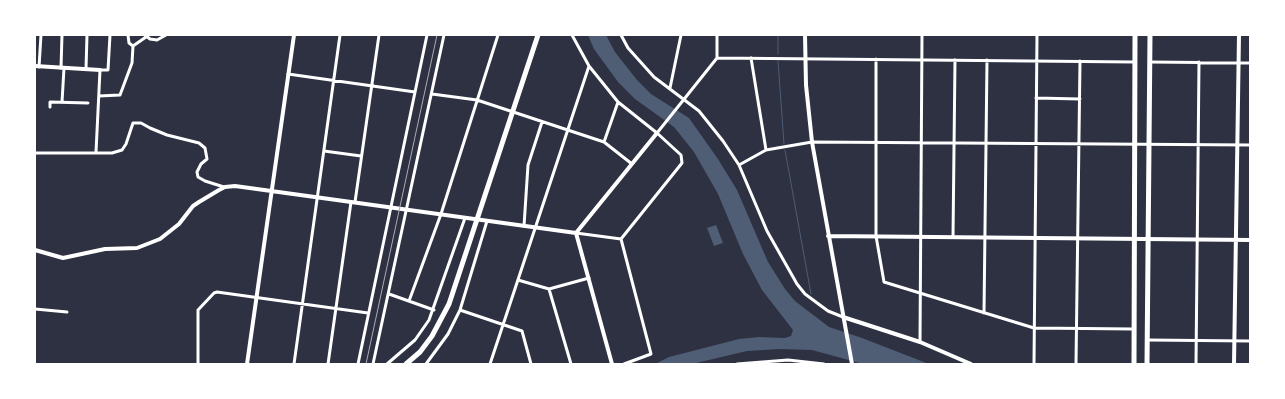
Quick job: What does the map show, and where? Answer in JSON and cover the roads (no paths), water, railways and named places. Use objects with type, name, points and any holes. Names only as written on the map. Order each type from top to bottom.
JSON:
[{"type":"main road","points":[[406,364],[426,343],[445,312],[538,35]]},
{"type":"main road","points":[[1134,35],[1134,364]]},
{"type":"main road","points":[[1147,364],[1150,35]]},
{"type":"street","points":[[41,35],[37,66],[100,70],[108,70],[110,35]]},
{"type":"street","points":[[62,35],[62,102]]},
{"type":"street","points":[[86,69],[87,35]]},
{"type":"street","points":[[128,35],[129,43],[133,46]]},
{"type":"street","points":[[99,96],[120,95],[132,63],[133,46],[145,36],[157,40],[166,35]]},
{"type":"street","points":[[247,364],[294,35]]},
{"type":"street","points":[[294,364],[340,35]]},
{"type":"street","points":[[328,364],[379,35]]},
{"type":"street","points":[[358,364],[427,35]]},
{"type":"street","points":[[373,364],[444,35]]},
{"type":"street","points":[[409,301],[441,214],[498,35]]},
{"type":"street","points":[[572,35],[589,66],[618,102],[681,155],[682,163],[620,239]]},
{"type":"street","points":[[621,35],[628,48],[654,78],[684,99],[704,118],[723,141],[739,165],[767,231],[797,284],[806,294],[828,311],[920,342],[972,364]]},
{"type":"street","points":[[670,88],[681,35]]},
{"type":"street","points":[[576,233],[717,58],[717,35]]},
{"type":"street","points":[[805,35],[805,59],[812,142],[852,364]]},
{"type":"street","points":[[920,342],[922,35]]},
{"type":"street","points":[[1034,364],[1037,35]]},
{"type":"street","points":[[1234,364],[1239,35]]},
{"type":"street","points":[[717,58],[1134,62]]},
{"type":"street","points":[[751,58],[766,150]]},
{"type":"street","points":[[876,59],[876,236],[884,282],[1034,328],[1133,329]]},
{"type":"street","points":[[953,237],[955,60]]},
{"type":"street","points":[[984,313],[987,60]]},
{"type":"street","points":[[1076,364],[1080,61]]},
{"type":"street","points":[[1150,62],[1250,63]]},
{"type":"street","points":[[1196,364],[1198,62]]},
{"type":"street","points":[[490,364],[589,66]]},
{"type":"street","points":[[96,152],[100,70]]},
{"type":"street","points":[[288,74],[415,92]]},
{"type":"street","points":[[432,94],[477,100],[604,142],[632,164]]},
{"type":"street","points":[[1036,98],[1080,99]]},
{"type":"street","points":[[50,107],[50,102],[88,103]]},
{"type":"street","points":[[604,142],[618,102]]},
{"type":"street","points":[[524,226],[529,160],[542,122]]},
{"type":"street","points":[[35,153],[112,153],[122,150],[133,123],[141,123],[167,135],[199,143],[205,148],[206,159],[197,172],[198,177],[225,187],[235,186],[620,239]]},
{"type":"street","points":[[739,165],[766,150],[812,142],[1250,145]]},
{"type":"street","points":[[324,151],[361,156]]},
{"type":"street","points":[[35,250],[63,258],[105,248],[137,248],[160,239],[179,224],[193,206],[225,187]]},
{"type":"street","points":[[387,364],[415,340],[424,329],[434,310],[465,218]]},
{"type":"street","points":[[426,364],[448,334],[460,310],[487,221]]},
{"type":"street","points":[[576,233],[612,364]]},
{"type":"street","points":[[828,236],[1250,240]]},
{"type":"street","points":[[620,239],[651,354],[624,364]]},
{"type":"street","points":[[518,280],[549,289],[589,278]]},
{"type":"street","points":[[549,289],[571,364]]},
{"type":"street","points":[[198,364],[198,310],[214,292],[368,313]]},
{"type":"street","points":[[389,294],[434,310]]},
{"type":"street","points":[[35,309],[66,312]]},
{"type":"street","points":[[460,310],[522,331],[531,364]]},
{"type":"street","points":[[1148,340],[1250,341]]},
{"type":"street","points":[[737,364],[766,362],[824,364]]},
{"type":"water","points":[[588,35],[606,35],[615,52],[637,80],[651,94],[689,118],[737,190],[768,262],[795,301],[829,327],[929,364],[863,364],[812,350],[780,349],[747,351],[692,364],[655,364],[669,357],[739,339],[759,337],[785,338],[791,336],[793,330],[762,290],[743,254],[718,194],[694,152],[674,127],[635,99],[618,82],[594,49]]},
{"type":"water","points":[[716,225],[723,243],[714,246],[707,228]]},
{"type":"waterway","points":[[778,35],[778,54]]},
{"type":"waterway","points":[[778,61],[784,144]]},
{"type":"waterway","points":[[785,150],[811,294]]},
{"type":"railway","points":[[366,364],[437,35]]}]
